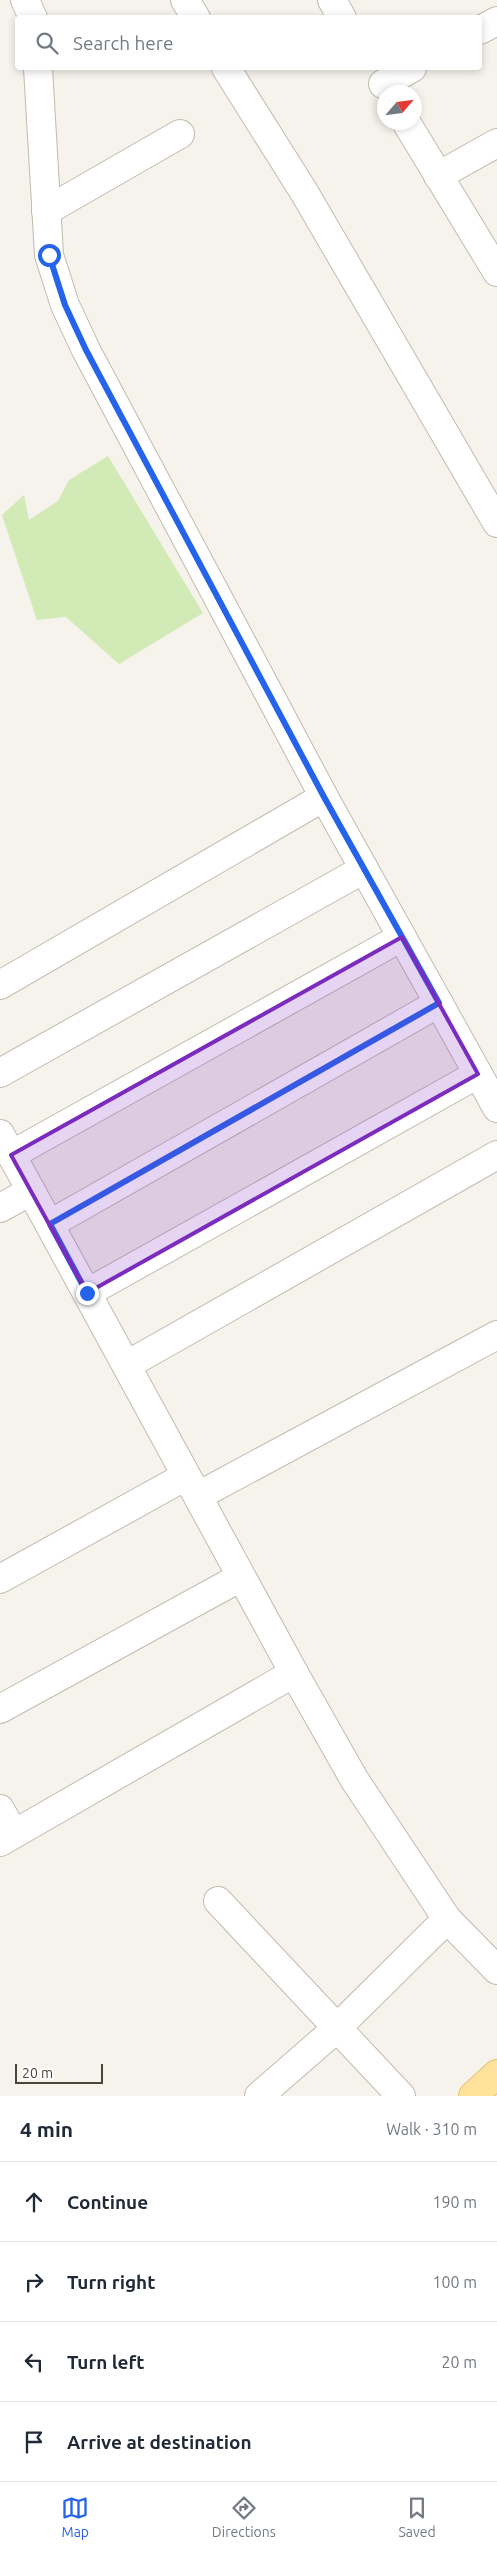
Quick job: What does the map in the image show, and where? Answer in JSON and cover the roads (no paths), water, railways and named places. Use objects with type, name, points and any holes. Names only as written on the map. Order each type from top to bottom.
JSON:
[{"type":"main road","points":[[473,2096],[497,2074]]},
{"type":"street","points":[[25,0],[32,15]]},
{"type":"street","points":[[185,0],[194,15]]},
{"type":"street","points":[[332,0],[340,15]]},
{"type":"street","points":[[482,29],[497,21]]},
{"type":"street","points":[[38,70],[49,255],[55,278],[86,350],[324,797],[497,1108]]},
{"type":"street","points":[[227,70],[304,192],[497,523]]},
{"type":"street","points":[[381,81],[407,70]]},
{"type":"street","points":[[411,130],[495,265]]},
{"type":"street","points":[[46,211],[180,134]]},
{"type":"street","points":[[438,176],[497,143]]},
{"type":"street","points":[[0,985],[324,797]]},
{"type":"street","points":[[0,1073],[364,869]]},
{"type":"street","points":[[402,937],[6,1144],[294,1674],[354,1779],[447,1919],[497,1970]]},
{"type":"street","points":[[50,1224],[439,1003]]},
{"type":"street","points":[[87,1293],[478,1074]]},
{"type":"street","points":[[127,1365],[497,1155]]},
{"type":"street","points":[[0,1208],[31,1191]]},
{"type":"street","points":[[0,1579],[497,1335]]},
{"type":"street","points":[[0,1709],[241,1577]]},
{"type":"street","points":[[0,1809],[7,1838],[294,1674]]},
{"type":"street","points":[[218,1901],[336,2029],[401,2096]]},
{"type":"street","points":[[259,2096],[336,2029],[447,1919]]}]
